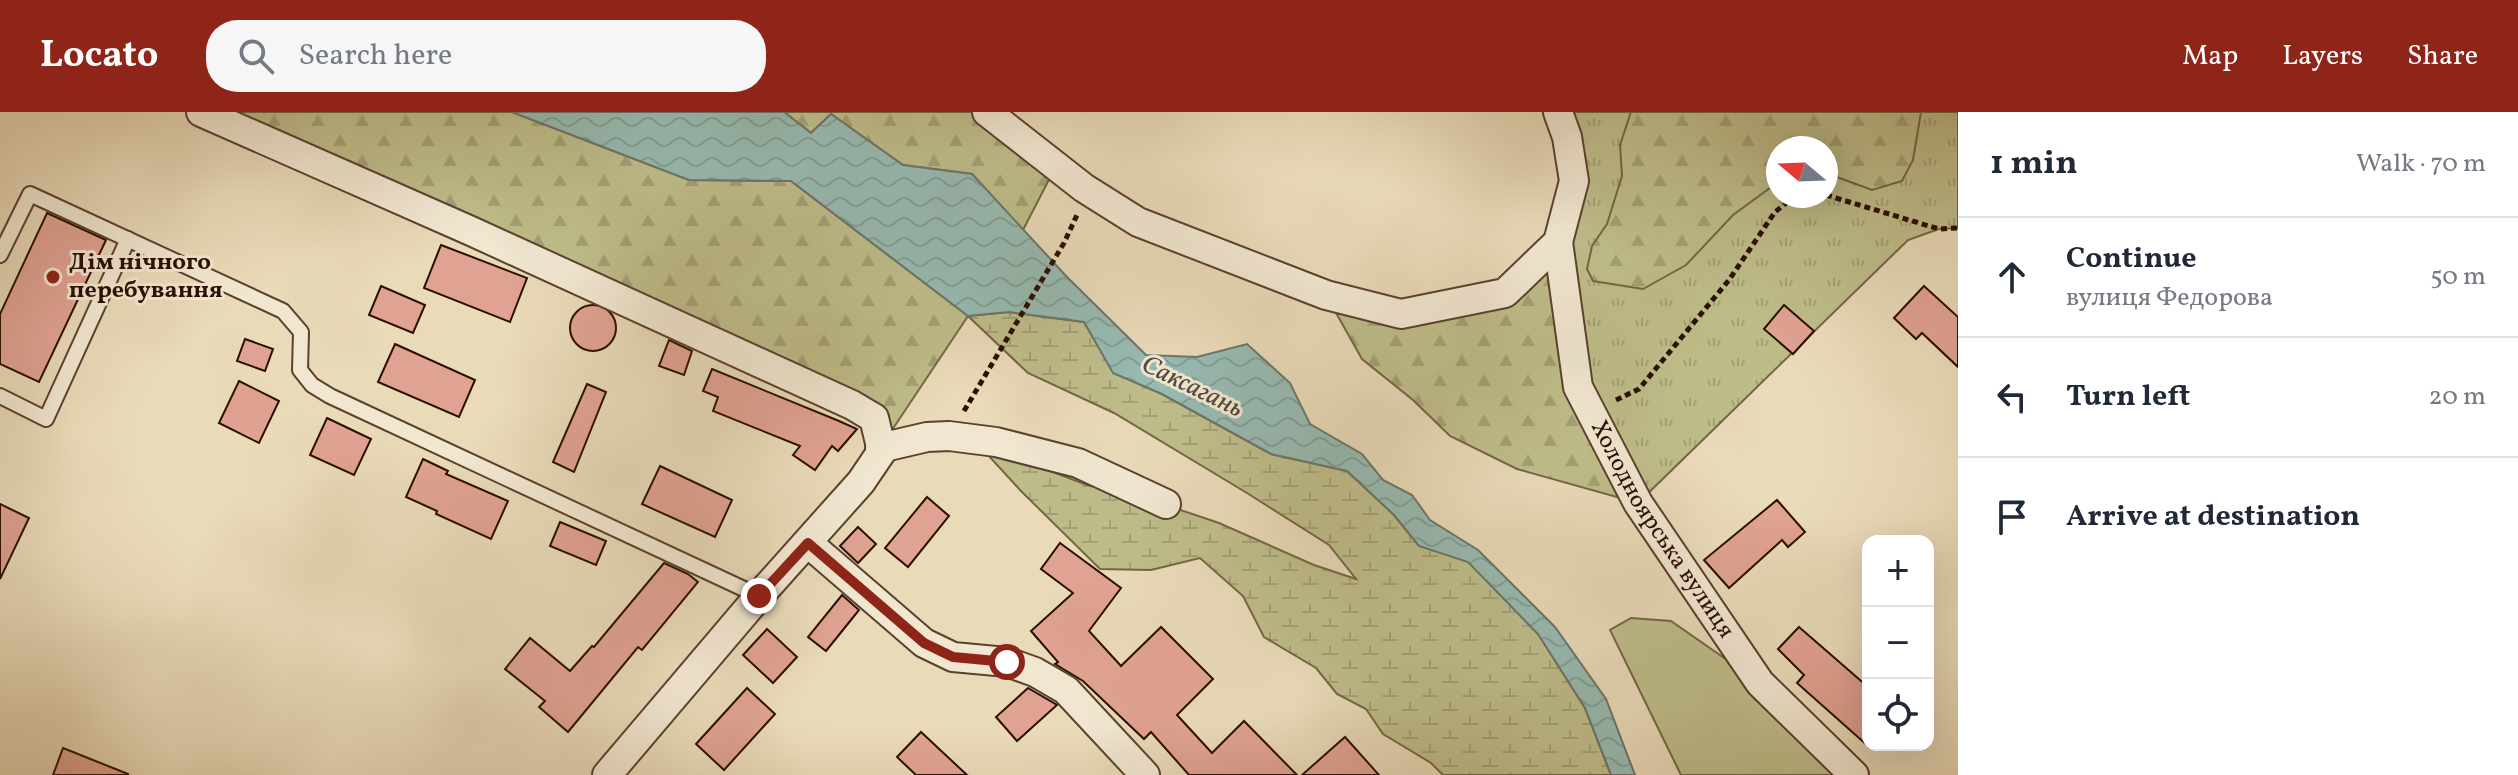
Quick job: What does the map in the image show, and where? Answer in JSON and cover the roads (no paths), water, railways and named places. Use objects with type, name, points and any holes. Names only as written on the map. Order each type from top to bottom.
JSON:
[{"type":"street","points":[[201,112],[471,231],[852,405],[874,418],[882,451],[861,482],[607,775]]},
{"type":"street","points":[[987,112],[1084,188],[1138,222],[1326,295],[1401,314],[1505,293],[1558,242],[1574,181],[1567,137],[1558,112]]},
{"type":"street","name":"Холодноярська вулиця","points":[[1558,242],[1578,387],[1638,503],[1760,683],[1854,775]]},
{"type":"street","points":[[880,448],[927,437],[949,436],[996,442],[1078,463],[1166,504]]},
{"type":"street","points":[[808,543],[924,643],[953,657],[1007,662],[1035,672],[1066,690],[1145,775]]},
{"type":"lane","points":[[0,255],[30,194],[283,311],[301,332],[300,370],[312,385],[330,396],[759,596]]},
{"type":"lane","points":[[0,396],[46,419],[128,239]]},
{"type":"water","name":"Саксагань","points":[[512,112],[784,112],[811,133],[831,114],[903,165],[972,174],[1067,277],[1146,355],[1197,357],[1247,344],[1290,383],[1310,424],[1362,454],[1383,480],[1412,495],[1430,520],[1478,550],[1555,627],[1606,699],[1635,775],[1611,775],[1585,708],[1538,634],[1468,562],[1419,546],[1394,515],[1347,471],[1271,454],[1162,394],[1113,373],[1084,322],[1009,312],[968,316],[791,181],[689,180]]},
{"type":"place","name":"Дім нічного перебування","points":[[53,277]]}]
